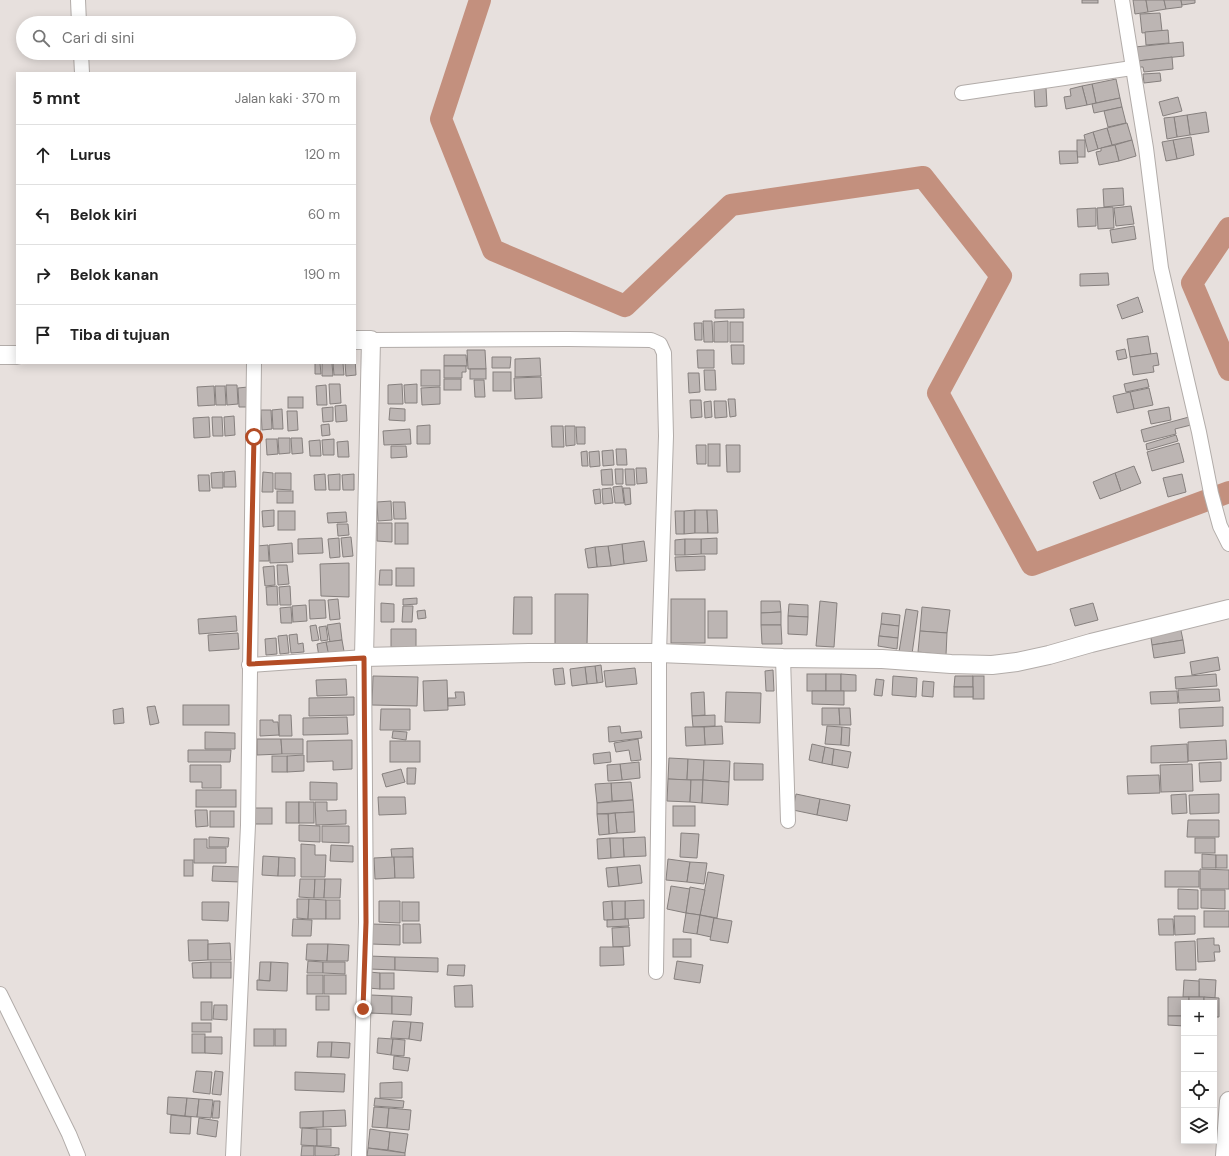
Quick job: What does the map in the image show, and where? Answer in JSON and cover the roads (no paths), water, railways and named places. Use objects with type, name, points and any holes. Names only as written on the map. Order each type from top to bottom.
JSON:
[{"type":"street","points":[[78,0],[79,16]]},
{"type":"street","points":[[1122,0],[1146,148],[1161,268],[1200,438],[1211,494],[1220,526],[1229,544]]},
{"type":"street","points":[[81,60],[82,72]]},
{"type":"street","points":[[962,93],[1132,68]]},
{"type":"street","points":[[359,1156],[366,922],[363,340],[591,339],[651,340],[660,344],[664,353],[666,436],[659,653],[660,762],[656,972]]},
{"type":"street","points":[[0,355],[16,355]]},
{"type":"street","points":[[234,1156],[248,825],[254,364]]},
{"type":"street","points":[[249,664],[364,658],[529,653],[659,653],[783,658],[882,659],[951,664],[992,665],[1017,662],[1049,655],[1091,643],[1229,609]]},
{"type":"street","points":[[783,658],[788,821]]},
{"type":"street","points":[[0,994],[69,1134],[78,1156]]},
{"type":"street","points":[[1225,1156],[1229,1101]]},
{"type":"waterway","points":[[480,0],[441,119],[493,250],[625,306],[731,205],[923,177],[1001,276],[938,393],[1032,565],[1229,492]]},
{"type":"waterway","points":[[1229,228],[1192,283],[1229,370]]}]
